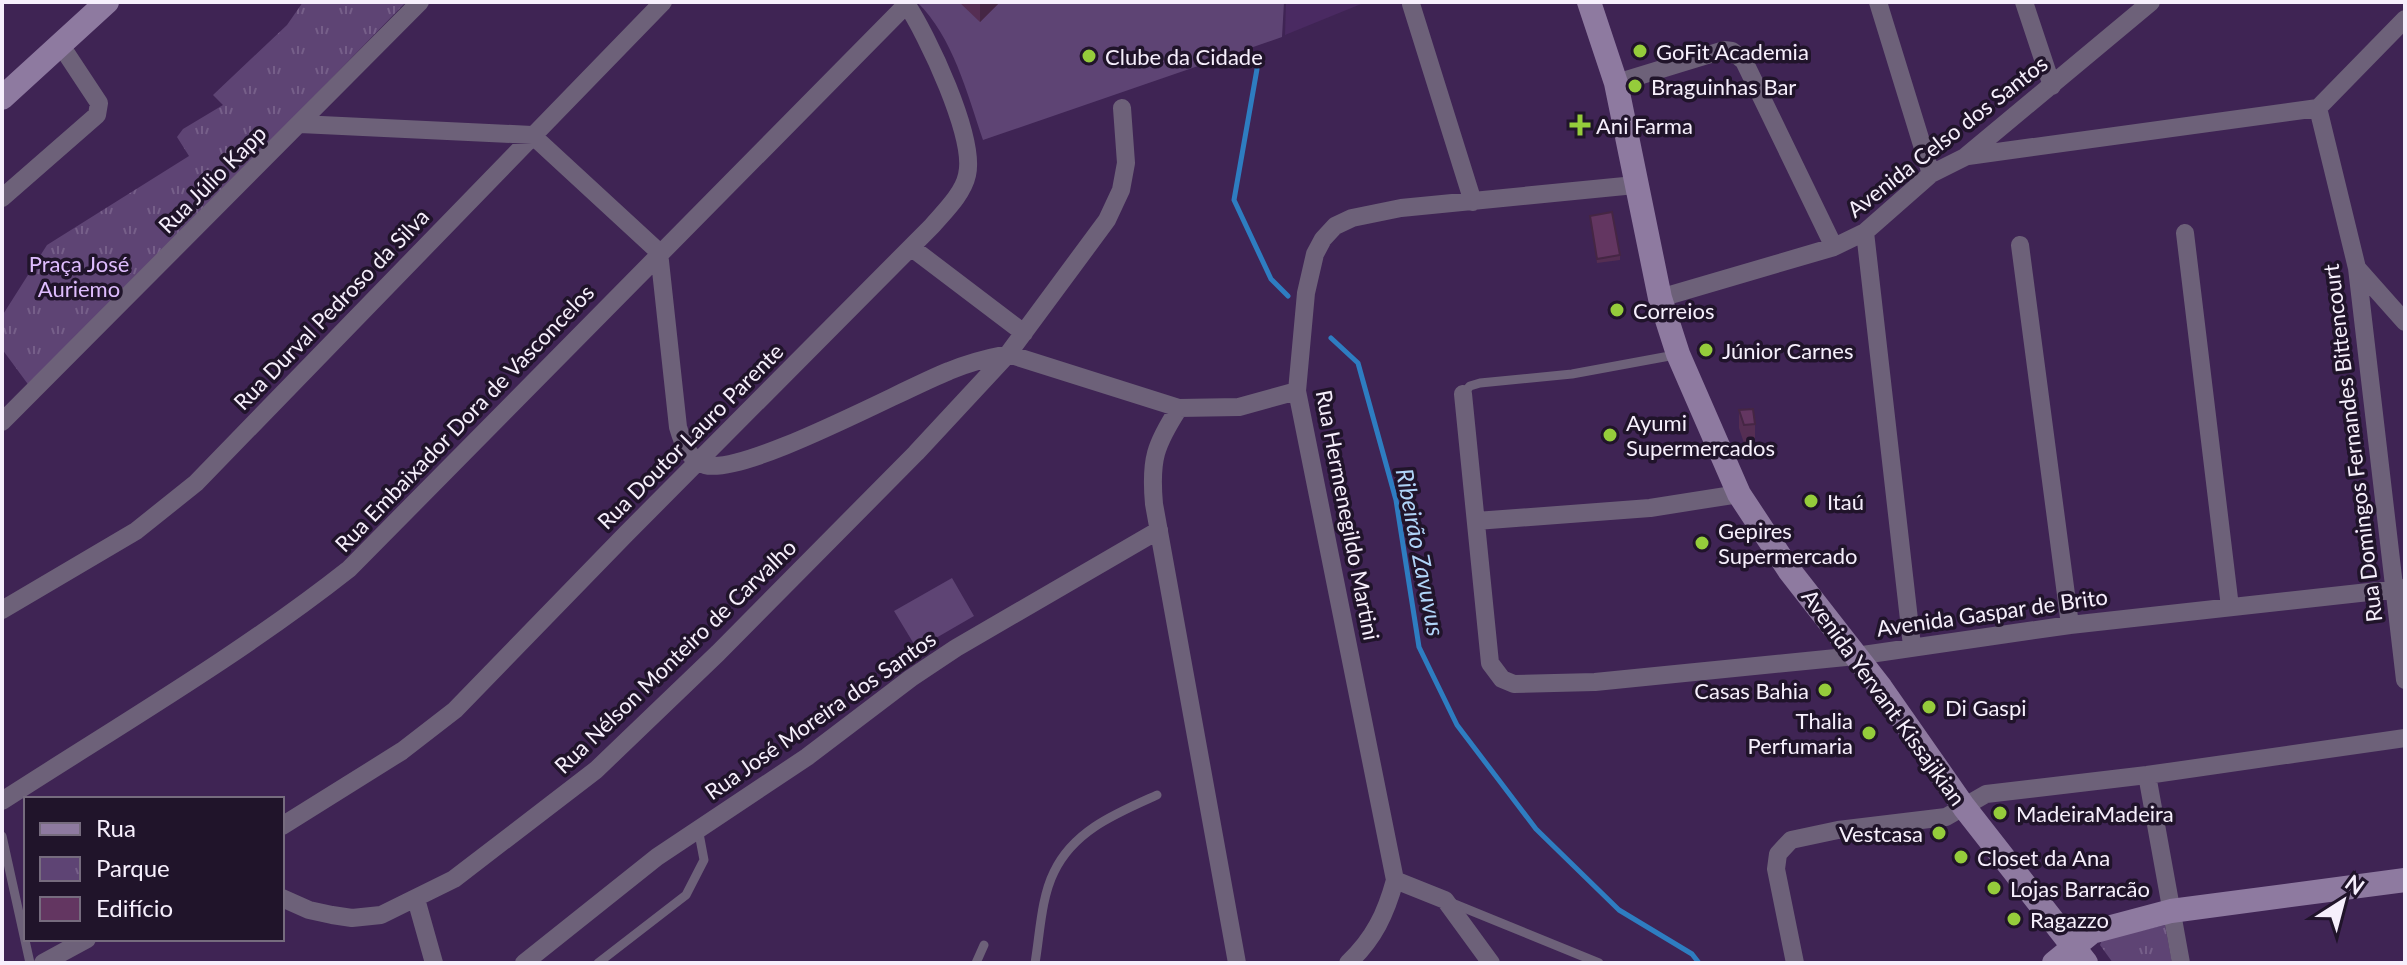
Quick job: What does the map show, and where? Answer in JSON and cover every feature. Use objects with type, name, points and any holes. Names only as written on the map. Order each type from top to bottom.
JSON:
[{"type":"main road","points":[[2,98],[107,2]]},
{"type":"main road","name":"Avenida Yervant Kissajikian","points":[[1589,2],[1616,83],[1660,298],[1678,354],[1739,494],[1789,570],[1856,656],[1964,807],[2080,955]]},
{"type":"main road","points":[[2054,963],[2080,955],[2092,932],[2171,911],[2405,880]]},
{"type":"street","name":"Rua Júlio Kapp","points":[[2,422],[420,2]]},
{"type":"street","name":"Rua Durval Pedroso da Silva","points":[[2,610],[136,531],[196,483],[663,2]]},
{"type":"street","points":[[1878,2],[1931,174]]},
{"type":"street","points":[[2024,2],[2052,86]]},
{"type":"street","name":"Rua Doutor Lauro Parente","points":[[284,825],[402,751],[455,710],[912,248],[954,200],[967,179],[969,165],[946,80],[906,3]]},
{"type":"street","name":"Rua Embaixador Dora de Vasconcelos","points":[[2,801],[244,645],[349,569],[906,3]]},
{"type":"street","points":[[1411,4],[1473,202]]},
{"type":"street","name":"Avenida Celso dos Santos","points":[[1660,298],[1834,247],[1865,232],[1931,174],[1965,157],[2052,86],[2143,4]]},
{"type":"street","points":[[1965,157],[2318,108],[2405,19]]},
{"type":"street","points":[[2,198],[100,110],[99,103],[60,44]]},
{"type":"street","points":[[1616,83],[1724,50],[1738,54],[1834,247]]},
{"type":"street","name":"Rua Nélson Monteiro de Carvalho","points":[[284,899],[309,910],[352,918],[381,915],[454,879],[606,761],[905,464],[1008,354],[1107,220],[1121,190],[1126,163],[1122,108]]},
{"type":"street","name":"Rua Domingos Fernandes Bittencourt","points":[[2318,108],[2357,268],[2399,588],[2405,680]]},
{"type":"street","points":[[300,124],[532,135],[659,252],[674,404],[683,441],[698,463],[718,467],[732,465],[789,444],[948,371],[984,358],[1008,354],[1179,408],[1239,407],[1297,391]]},
{"type":"street","name":"Rua Hermenegildo Martini","points":[[1348,963],[1368,943],[1381,923],[1395,880],[1297,391],[1306,293],[1315,254],[1335,226],[1352,218],[1401,208],[1635,185]]},
{"type":"street","points":[[1865,232],[1912,646]]},
{"type":"street","points":[[2185,233],[2230,607]]},
{"type":"street","points":[[2020,245],[2070,625]]},
{"type":"street","points":[[912,248],[1024,333]]},
{"type":"street","points":[[2357,268],[2405,322]]},
{"type":"street","points":[[1463,394],[1476,521],[1650,508],[1739,494]]},
{"type":"street","points":[[1179,408],[1155,450],[1151,473],[1237,963]]},
{"type":"street","name":"Avenida Gaspar de Brito","points":[[1476,521],[1490,663],[1502,679],[1514,684],[1595,682],[1856,656],[2070,625],[2399,588]]},
{"type":"street","name":"Rua José Moreira dos Santos","points":[[524,963],[657,857],[807,757],[911,678],[956,648],[1159,530]]},
{"type":"street","points":[[1795,963],[1776,869],[1778,854],[1791,840],[1805,835],[1946,817],[1986,794],[2147,775],[2405,738]]},
{"type":"street","points":[[2147,775],[2181,963]]},
{"type":"street","points":[[1395,880],[1445,900],[1491,963]]},
{"type":"street","points":[[416,899],[434,963]]},
{"type":"street","points":[[43,963],[83,941]]},
{"type":"lane","points":[[1463,394],[1470,386],[1480,383],[1572,374],[1678,354]]},
{"type":"lane","points":[[1035,963],[1053,873],[1066,852],[1077,839],[1110,816],[1157,795]]},
{"type":"lane","points":[[598,963],[686,895],[704,860],[698,828]]},
{"type":"lane","points":[[2,836],[24,936]]},
{"type":"lane","points":[[1445,900],[1599,963]]},
{"type":"lane","points":[[25,941],[30,963]]},
{"type":"lane","points":[[976,963],[984,945]]},
{"type":"shaded area","points":[[1286,2],[1366,2],[1285,35]]},
{"type":"green space","name":"Praça José Auriemo","points":[[303,2],[406,2],[30,387],[2,349],[2,316],[47,245],[189,156],[177,137],[183,129],[223,105],[213,95],[287,25]]},
{"type":"green space","name":"Clube da Cidade","points":[[917,2],[1284,2],[1282,37],[983,140],[949,49],[930,16]]},
{"type":"green space","points":[[952,578],[974,616],[917,649],[894,611]]},
{"type":"green space","points":[[2165,925],[2172,963],[2113,963],[2100,945],[2102,940]]},
{"type":"building","points":[[1612,212],[1620,255],[1597,259],[1590,216]]},
{"type":"building","points":[[1753,409],[1755,424],[1744,425],[1739,410]]},
{"type":"waterway","name":"Ribeirão Zavuvus","points":[[1257,69],[1234,200],[1271,279],[1288,296]]},
{"type":"waterway","name":"Ribeirão Zavuvus","points":[[1331,338],[1358,363],[1396,500],[1419,647],[1457,725],[1536,829],[1619,910],[1692,954],[1699,963]]},
{"type":"place","name":"GoFit Academia","points":[[1640,51]]},
{"type":"place","name":"Clube da Cidade","points":[[1089,56]]},
{"type":"place","name":"Braguinhas Bar","points":[[1635,86]]},
{"type":"place","name":"Ani Farma","points":[[1580,125]]},
{"type":"place","name":"Correios","points":[[1617,310]]},
{"type":"place","name":"Júnior Carnes","points":[[1706,350]]},
{"type":"place","name":"Ayumi Supermercados","points":[[1610,435]]},
{"type":"place","name":"Itaú","points":[[1811,501]]},
{"type":"place","name":"Gepires Supermercado","points":[[1702,543]]},
{"type":"place","name":"Casas Bahia","points":[[1825,690]]},
{"type":"place","name":"Di Gaspi","points":[[1929,707]]},
{"type":"place","name":"Thalia Perfumaria","points":[[1869,733]]},
{"type":"place","name":"MadeiraMadeira","points":[[2000,813]]},
{"type":"place","name":"Vestcasa","points":[[1939,833]]},
{"type":"place","name":"Closet da Ana","points":[[1961,857]]},
{"type":"place","name":"Lojas Barracão","points":[[1994,888]]},
{"type":"place","name":"Ragazzo","points":[[2014,919]]}]
